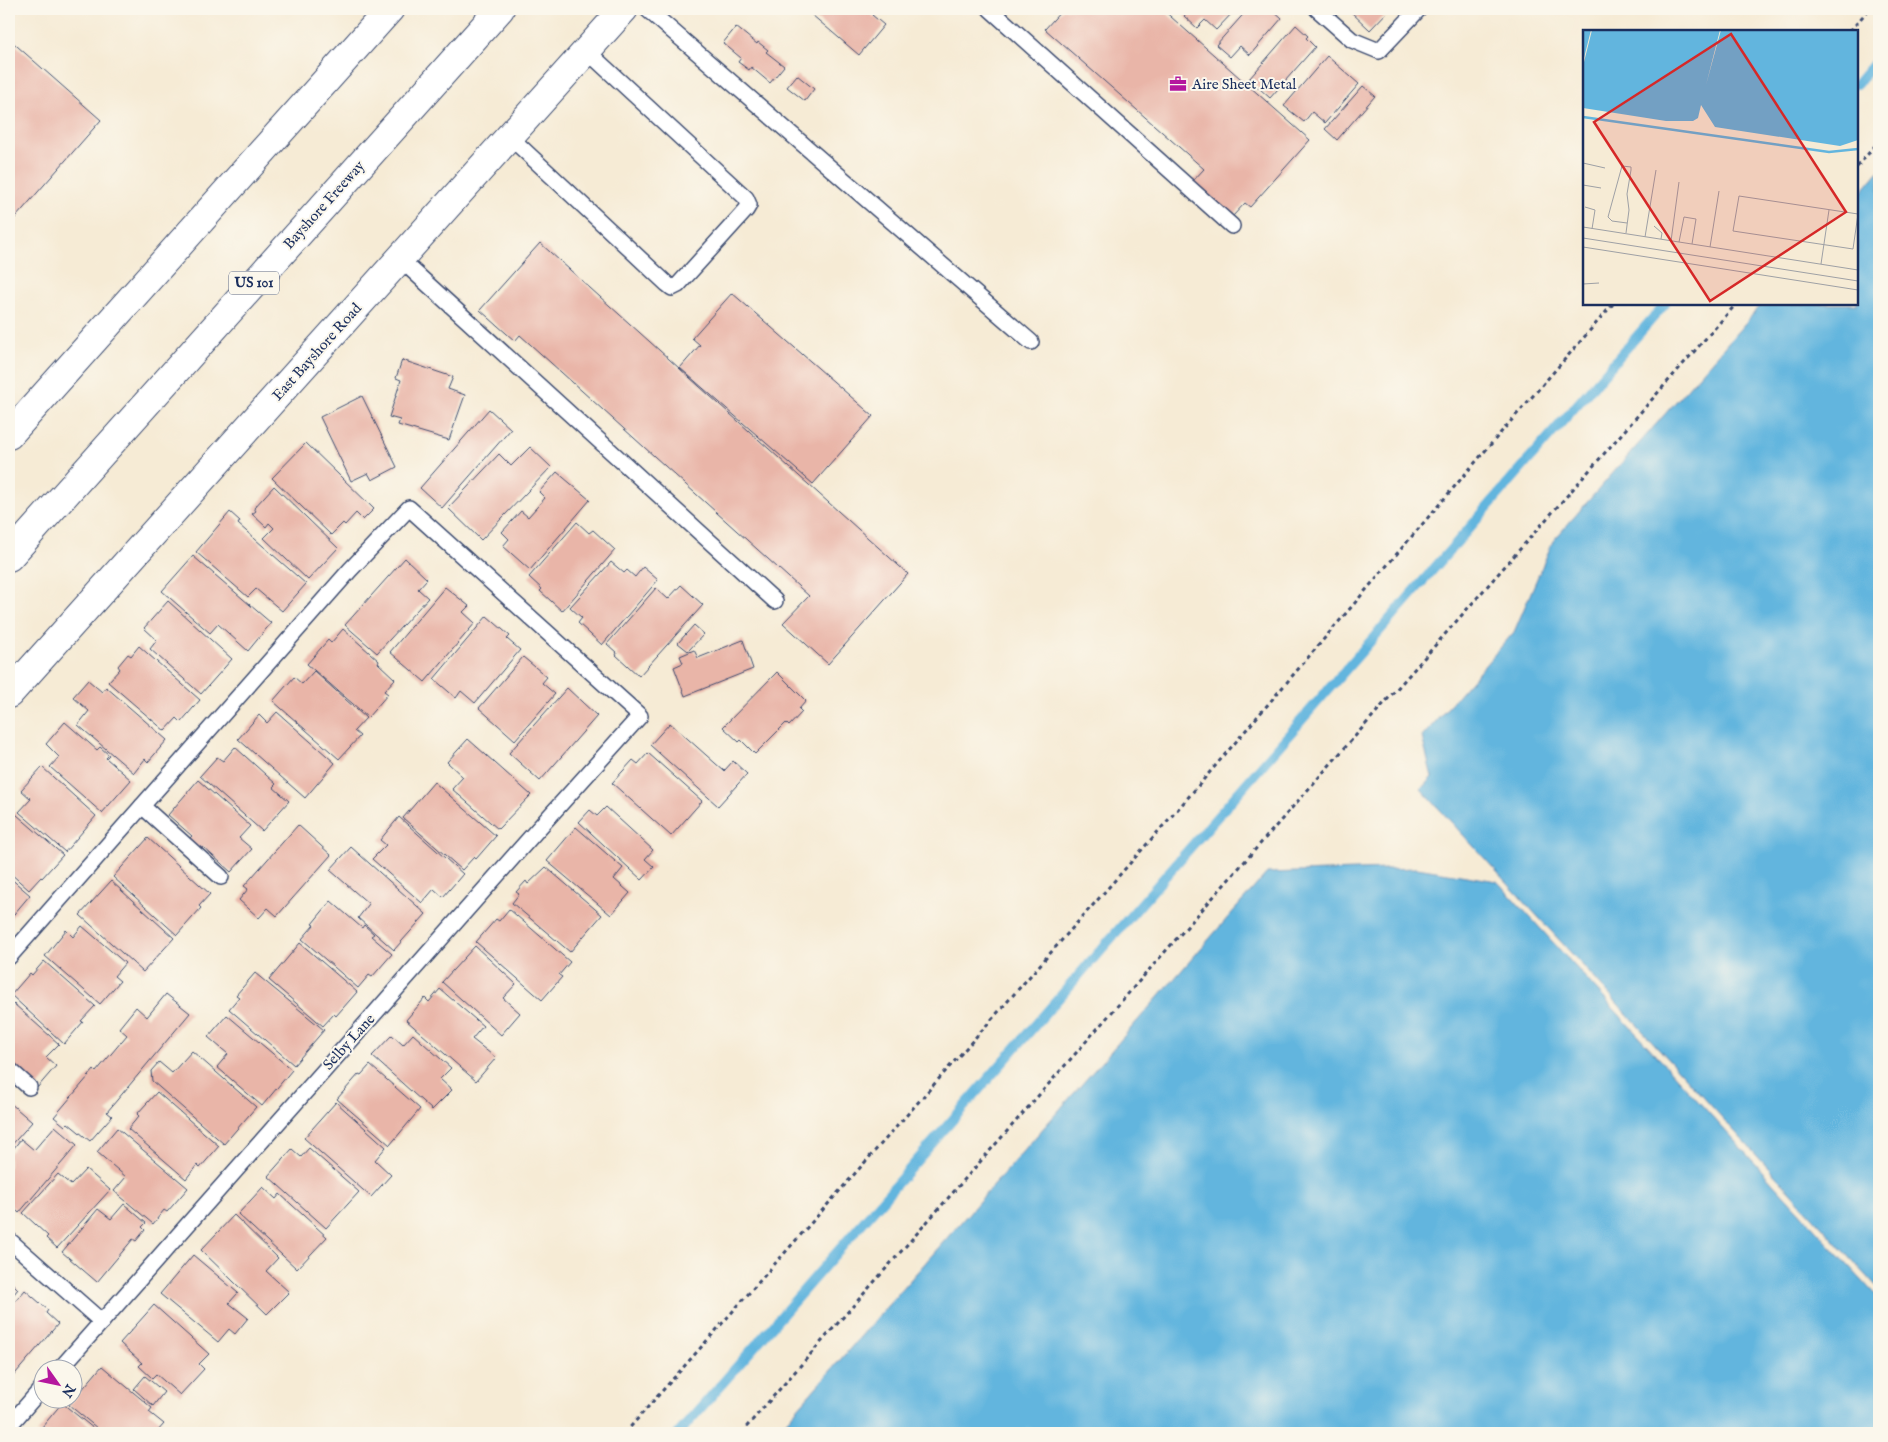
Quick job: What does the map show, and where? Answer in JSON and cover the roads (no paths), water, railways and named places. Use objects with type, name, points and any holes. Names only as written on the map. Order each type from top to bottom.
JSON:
[{"type":"main road","points":[[9,435],[390,9]]},
{"type":"main road","name":"Bayshore Freeway","points":[[9,557],[500,9]]},
{"type":"main road","name":"East Bayshore Road","points":[[9,694],[624,9]]},
{"type":"lane","points":[[647,9],[1031,342]]},
{"type":"lane","points":[[990,9],[1232,226]]},
{"type":"lane","points":[[1317,9],[1352,40],[1378,51],[1419,9]]},
{"type":"lane","points":[[510,137],[672,288],[678,285],[746,210],[749,204],[746,198],[587,51]]},
{"type":"lane","points":[[400,260],[775,600]]},
{"type":"lane","name":"Selby Lane","points":[[68,1360],[518,851],[640,716],[409,508],[350,570],[142,806]]},
{"type":"lane","points":[[9,957],[142,806],[221,877]]},
{"type":"lane","points":[[9,1069],[28,1087]]},
{"type":"lane","points":[[9,1240],[102,1322]]},
{"type":"lane","points":[[9,1426],[32,1400]]},
{"type":"water","points":[[1879,171],[1879,1289],[1421,789],[1432,777],[1422,737],[1514,632],[1553,541],[1761,305],[1858,305],[1858,196]]},
{"type":"water","points":[[1417,868],[1497,881],[1879,1299],[1879,1433],[776,1433],[1267,873]]},
{"type":"waterway","points":[[1858,83],[1879,58]]},
{"type":"waterway","points":[[679,1433],[1664,305]]},
{"type":"place","name":"Aire Sheet Metal","points":[[1178,84]]}]
